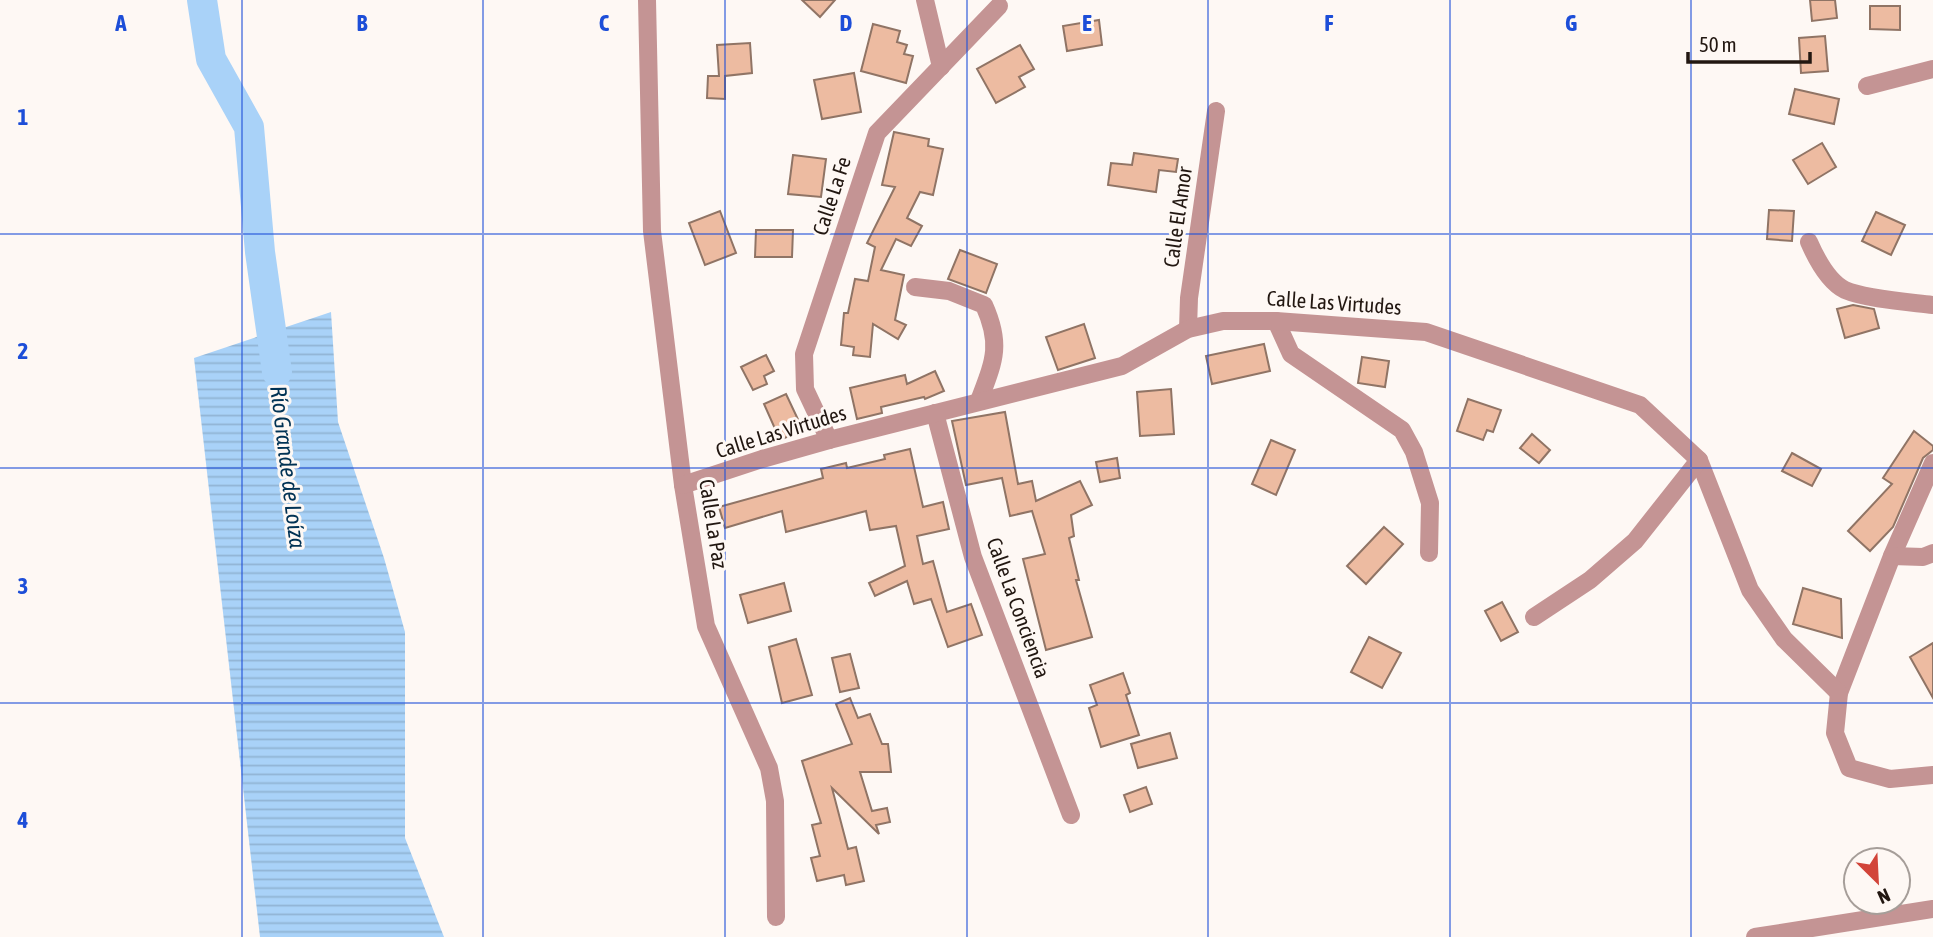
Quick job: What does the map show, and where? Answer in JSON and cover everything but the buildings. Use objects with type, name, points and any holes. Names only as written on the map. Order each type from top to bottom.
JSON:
[{"type":"street","name":"Calle La Paz","points":[[647,0],[652,231],[683,485],[706,626],[769,768],[775,801],[776,917]]},
{"type":"street","points":[[925,0],[941,67]]},
{"type":"street","name":"Calle La Fe","points":[[829,440],[805,389],[804,354],[877,133],[999,6]]},
{"type":"street","points":[[1867,86],[1933,69]]},
{"type":"street","name":"Calle El Amor","points":[[1188,329],[1189,298],[1216,111]]},
{"type":"street","points":[[1809,242],[1826,271],[1844,290],[1933,305]]},
{"type":"street","points":[[915,288],[949,291],[984,304],[996,343],[979,401]]},
{"type":"street","name":"Calle Las Virtudes","points":[[683,485],[829,440],[1122,366],[1188,329],[1223,321],[1276,321],[1426,332],[1640,405],[1699,460],[1750,590],[1784,639],[1839,693]]},
{"type":"street","points":[[1276,321],[1291,354],[1402,430],[1414,452],[1430,503],[1429,553]]},
{"type":"street","name":"Calle La Conciencia","points":[[935,412],[974,557],[1071,815]]},
{"type":"street","points":[[1534,617],[1590,580],[1635,541],[1699,460]]},
{"type":"street","points":[[1933,463],[1892,556],[1839,693],[1835,733],[1849,768],[1890,779],[1933,775]]},
{"type":"street","points":[[1892,556],[1923,557],[1933,553]]},
{"type":"street","points":[[1755,937],[1933,909]]},
{"type":"water","points":[[331,312],[338,422],[384,558],[405,632],[405,838],[444,937],[260,937],[194,358]]},
{"type":"waterway","name":"Río Grande de Loíza","points":[[202,0],[211,59],[249,127],[260,252],[277,372]]}]
